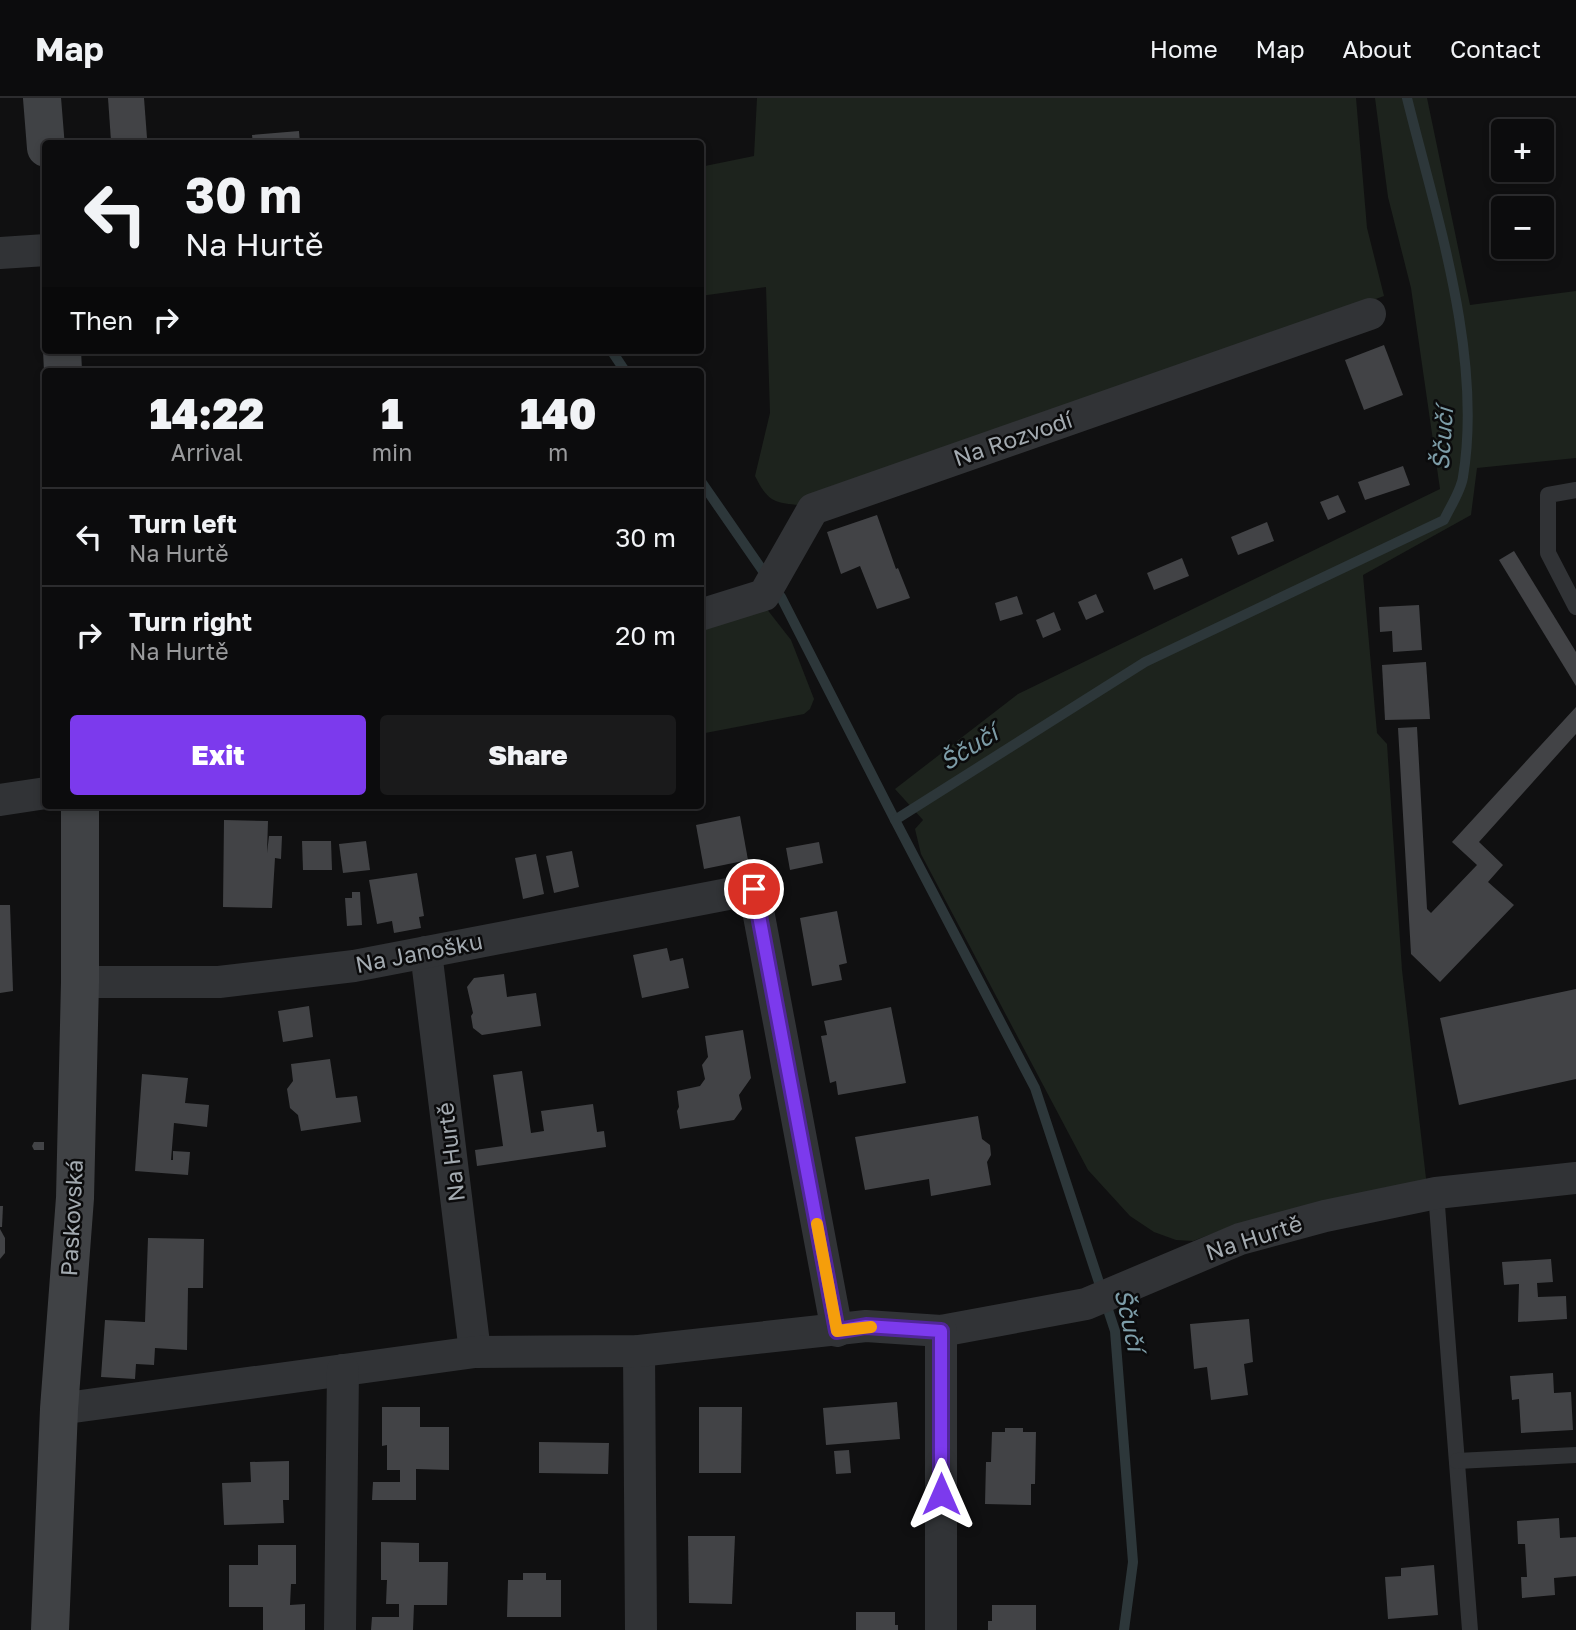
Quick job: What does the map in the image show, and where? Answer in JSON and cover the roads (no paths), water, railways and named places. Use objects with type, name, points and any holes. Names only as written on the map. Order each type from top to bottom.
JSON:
[{"type":"street","points":[[42,98],[45,140]]},
{"type":"street","points":[[0,253],[42,250]]},
{"type":"street","name":"Na Rozvodí","points":[[704,614],[764,595],[813,509],[1370,314]]},
{"type":"street","points":[[0,800],[42,794]]},
{"type":"street","name":"Paskovská","points":[[50,1630],[59,1409],[75,1199],[80,982],[80,809]]},
{"type":"street","name":"Na Janošku","points":[[80,982],[219,982],[354,966],[754,889],[837,1331]]},
{"type":"street","name":"Na Hurtě","points":[[426,952],[475,1352]]},
{"type":"street","name":"Na Hurtě","points":[[59,1409],[475,1352],[639,1351],[866,1326],[941,1331],[1086,1304],[1240,1239],[1325,1216],[1436,1193],[1576,1178]]},
{"type":"street","points":[[941,1331],[941,1630]]},
{"type":"street","points":[[639,1351],[641,1630]]},
{"type":"street","points":[[341,1630],[343,1370]]},
{"type":"lane","points":[[1576,490],[1548,495],[1548,553],[1576,607]]},
{"type":"lane","points":[[1436,1193],[1470,1630]]},
{"type":"lane","points":[[1457,1461],[1576,1455]]},
{"type":"waterway","name":"Ščučí","points":[[1124,1630],[1133,1562],[1115,1331],[1035,1088],[895,820],[1145,662],[1444,520],[1463,477],[1468,431],[1467,383],[1462,335],[1443,237],[1407,98]]},
{"type":"waterway","points":[[614,354],[623,368]]},
{"type":"waterway","points":[[704,486],[781,597],[895,820]]}]
